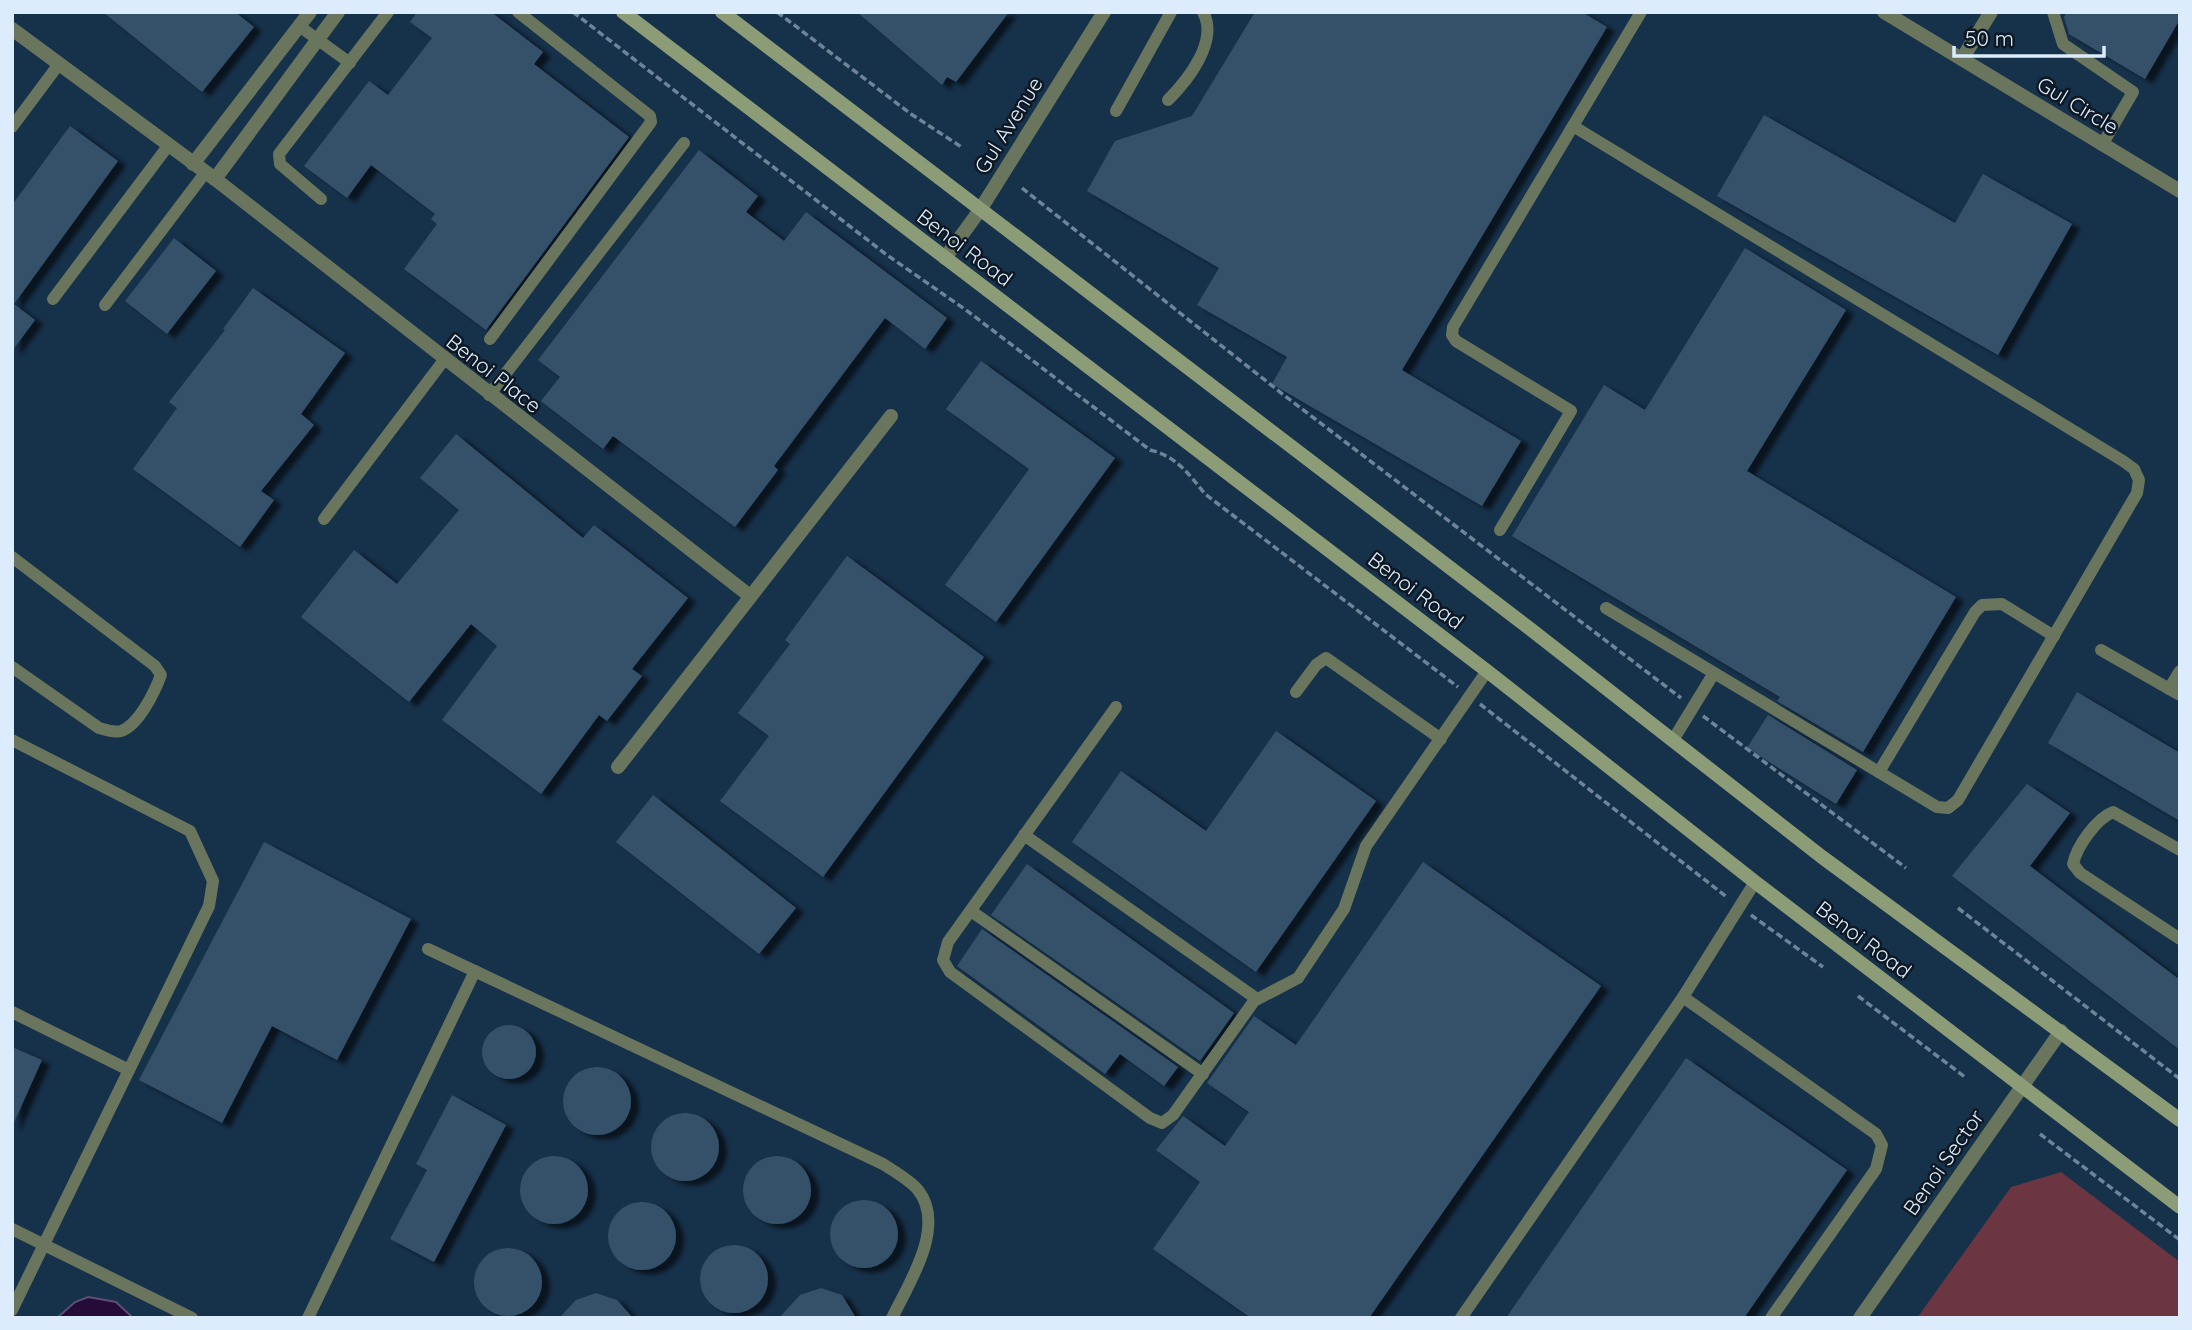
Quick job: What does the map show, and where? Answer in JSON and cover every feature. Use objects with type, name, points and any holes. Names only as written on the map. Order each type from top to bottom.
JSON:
[{"type":"main road","name":"Benoi Road","points":[[623,12],[1487,671],[1755,882],[2180,1207]]},
{"type":"main road","name":"Benoi Road","points":[[722,12],[1822,857],[2180,1120]]},
{"type":"street","points":[[204,172],[310,12]]},
{"type":"street","name":"Gul Avenue","points":[[945,258],[980,210],[1104,12]]},
{"type":"street","name":"Gul Circle","points":[[1884,12],[2180,191]]},
{"type":"street","points":[[1962,59],[1992,12]]},
{"type":"street","points":[[204,172],[318,40],[337,13]]},
{"type":"street","name":"Benoi Place","points":[[12,29],[204,172],[750,596]]},
{"type":"street","points":[[618,766],[891,416]]},
{"type":"street","name":"Benoi Sector","points":[[1860,1318],[2061,1031]]},
{"type":"lane","points":[[321,199],[280,164],[279,154],[388,12]]},
{"type":"lane","points":[[490,339],[651,122],[650,116],[518,12]]},
{"type":"lane","points":[[1116,111],[1171,12]]},
{"type":"lane","points":[[1168,100],[1182,87],[1204,47],[1209,27],[1203,12]]},
{"type":"lane","points":[[1500,530],[1571,411],[1462,345],[1452,335],[1453,327],[1642,12]]},
{"type":"lane","points":[[2053,12],[2063,44],[2133,92],[2102,145]]},
{"type":"lane","points":[[299,26],[350,63]]},
{"type":"lane","points":[[12,127],[59,64]]},
{"type":"lane","points":[[1573,126],[2134,469],[2140,480],[2137,494],[1954,805],[1942,809],[1606,608]]},
{"type":"lane","points":[[489,395],[684,143]]},
{"type":"lane","points":[[53,299],[168,146]]},
{"type":"lane","points":[[105,305],[204,172]]},
{"type":"lane","points":[[324,519],[444,360]]},
{"type":"lane","points":[[12,557],[155,666],[161,675],[156,689],[132,724],[123,730],[112,731],[99,728],[12,667]]},
{"type":"lane","points":[[1879,772],[1975,612],[1982,605],[2002,604],[2054,636]]},
{"type":"lane","points":[[2101,650],[2174,692],[2180,671]]},
{"type":"lane","points":[[1297,692],[1316,665],[1326,658],[1441,739]]},
{"type":"lane","points":[[1116,707],[971,911],[943,952],[943,960],[950,972],[1150,1118],[1163,1123],[1170,1119],[1257,999],[1298,978],[1344,909],[1366,846],[1487,671]]},
{"type":"lane","points":[[1673,740],[1714,673]]},
{"type":"lane","points":[[12,740],[190,831],[213,881],[209,905],[12,1310]]},
{"type":"lane","points":[[2180,850],[2113,812],[2102,817],[2073,864],[2080,873],[2180,939]]},
{"type":"lane","points":[[1024,835],[1257,999]]},
{"type":"lane","points":[[1461,1318],[1684,997],[1755,882]]},
{"type":"lane","points":[[971,911],[1203,1074]]},
{"type":"lane","points":[[428,949],[883,1164],[902,1177],[920,1192],[929,1236],[892,1318]]},
{"type":"lane","points":[[308,1318],[475,971]]},
{"type":"lane","points":[[1684,997],[1876,1133],[1882,1145],[1876,1169],[1771,1318]]},
{"type":"lane","points":[[12,1012],[129,1070]]},
{"type":"lane","points":[[12,1229],[192,1318]]},
{"type":"path","points":[[573,12],[887,255],[966,310],[1150,450],[1167,454],[1188,472],[1205,494],[1823,967]]},
{"type":"path","points":[[777,12],[911,114],[963,148]]},
{"type":"path","points":[[1022,188],[1285,396],[1906,868]]},
{"type":"path","points":[[1958,908],[2180,1079]]},
{"type":"path","points":[[1858,996],[1965,1077]]},
{"type":"path","points":[[2040,1133],[2180,1240]]},
{"type":"shaded area","points":[[2061,1172],[2180,1262],[2180,1318],[1917,1318],[2011,1187]]},
{"type":"shaded area","points":[[88,1297],[116,1302],[133,1318],[57,1318],[75,1302]]},
{"type":"building","points":[[103,12],[235,12],[254,27],[202,92]]},
{"type":"building","points":[[417,12],[491,12],[543,52],[534,64],[629,137],[486,330],[404,269],[437,224],[431,219],[435,214],[371,165],[347,198],[304,166],[369,81],[388,95],[432,38],[410,22]]},
{"type":"building","points":[[857,12],[1009,12],[956,82],[947,77],[942,85]]},
{"type":"building","points":[[1255,12],[1582,12],[1607,27],[1402,370],[1521,441],[1482,506],[1272,384],[1287,357],[1197,305],[1219,268],[1087,191],[1115,141],[1192,116]]},
{"type":"building","points":[[2067,12],[2180,12],[2180,19],[2145,79],[2069,34],[2064,17]]},
{"type":"building","points":[[1764,115],[1955,223],[1983,174],[2072,224],[1998,355],[1717,196]]},
{"type":"building","points":[[70,126],[118,161],[14,304],[35,320],[12,351],[12,205]]},
{"type":"building","points":[[699,150],[758,196],[746,212],[784,241],[806,212],[947,318],[925,349],[885,318],[774,466],[778,470],[735,527],[613,436],[603,449],[541,401],[560,377],[538,360]]},
{"type":"building","points":[[174,238],[216,271],[167,334],[125,301]]},
{"type":"building","points":[[1745,248],[1846,310],[1747,471],[1956,597],[1863,752],[1777,701],[1780,697],[1512,536],[1604,385],[1645,410]]},
{"type":"building","points":[[253,288],[345,353],[301,414],[314,425],[261,491],[274,500],[240,547],[133,469],[177,408],[169,402],[225,330],[223,329]]},
{"type":"building","points":[[981,361],[1115,458],[996,622],[945,585],[1029,469],[946,409]]},
{"type":"building","points":[[456,434],[583,538],[594,525],[688,598],[632,669],[642,676],[607,721],[599,715],[541,794],[442,720],[497,646],[471,624],[409,702],[301,617],[354,550],[397,584],[459,510],[420,478]]},
{"type":"building","points":[[847,556],[984,657],[823,877],[720,801],[769,736],[738,713],[790,644],[785,640]]},
{"type":"building","points":[[2077,692],[2180,753],[2180,821],[2048,743]]},
{"type":"building","points":[[1768,715],[1857,770],[1836,804],[1747,748]]},
{"type":"building","points":[[1276,731],[1376,801],[1256,972],[1072,842],[1121,771],[1206,831]]},
{"type":"building","points":[[2027,784],[2070,813],[2030,866],[2180,980],[2180,1050],[1952,876]]},
{"type":"building","points":[[653,795],[796,908],[759,954],[616,842]]},
{"type":"building","points":[[264,842],[411,919],[337,1060],[272,1026],[222,1123],[139,1080]]},
{"type":"building","points":[[1423,862],[1601,986],[1369,1318],[1251,1318],[1153,1249],[1200,1182],[1156,1150],[1183,1116],[1225,1146],[1249,1112],[1207,1083],[1254,1016],[1296,1045]]},
{"type":"building","points":[[1027,864],[1234,1013],[1200,1061],[991,915]]},
{"type":"building","points":[[982,929],[1178,1067],[1164,1086],[1120,1054],[1105,1074],[957,966]]},
{"type":"building","points":[[509,1025],[528,1033],[536,1052],[528,1071],[509,1079],[490,1071],[482,1052],[490,1033]]},
{"type":"building","points":[[12,1047],[42,1060],[12,1127]]},
{"type":"building","points":[[1686,1058],[1847,1170],[1744,1318],[1506,1318]]},
{"type":"building","points":[[590,1067],[604,1067],[616,1072],[626,1082],[631,1101],[626,1120],[616,1130],[604,1135],[590,1135],[578,1130],[568,1120],[563,1108],[563,1094],[568,1082],[578,1072]]},
{"type":"building","points":[[452,1095],[506,1125],[434,1262],[390,1239],[427,1170],[416,1164]]},
{"type":"building","points":[[692,1113],[713,1128],[719,1140],[717,1160],[709,1171],[692,1181],[678,1181],[661,1171],[653,1160],[651,1140],[661,1123],[672,1115]]},
{"type":"building","points":[[547,1156],[561,1156],[573,1161],[583,1171],[588,1190],[583,1209],[573,1219],[561,1224],[547,1224],[535,1219],[525,1209],[520,1197],[520,1183],[525,1171],[535,1161]]},
{"type":"building","points":[[770,1156],[784,1156],[796,1161],[806,1171],[811,1190],[806,1209],[796,1219],[784,1224],[770,1224],[758,1219],[748,1209],[743,1197],[743,1183],[748,1171],[758,1161]]},
{"type":"building","points":[[857,1200],[871,1200],[883,1205],[893,1215],[898,1234],[893,1253],[883,1263],[871,1268],[857,1268],[845,1263],[835,1253],[830,1241],[830,1227],[835,1215],[845,1205]]},
{"type":"building","points":[[649,1202],[670,1217],[676,1229],[674,1249],[666,1260],[649,1270],[635,1270],[618,1260],[610,1249],[608,1229],[618,1212],[629,1204]]},
{"type":"building","points":[[727,1245],[741,1245],[753,1250],[763,1260],[768,1279],[763,1298],[753,1308],[741,1313],[727,1313],[715,1308],[705,1298],[700,1286],[700,1272],[705,1260],[715,1250]]},
{"type":"building","points":[[501,1248],[515,1248],[527,1253],[537,1263],[542,1282],[537,1301],[527,1311],[515,1316],[501,1316],[489,1311],[479,1301],[474,1289],[474,1275],[479,1263],[489,1253]]},
{"type":"building","points":[[821,1288],[842,1295],[856,1318],[779,1318],[800,1295]]},
{"type":"building","points":[[596,1293],[617,1300],[633,1318],[559,1318],[576,1300]]}]
